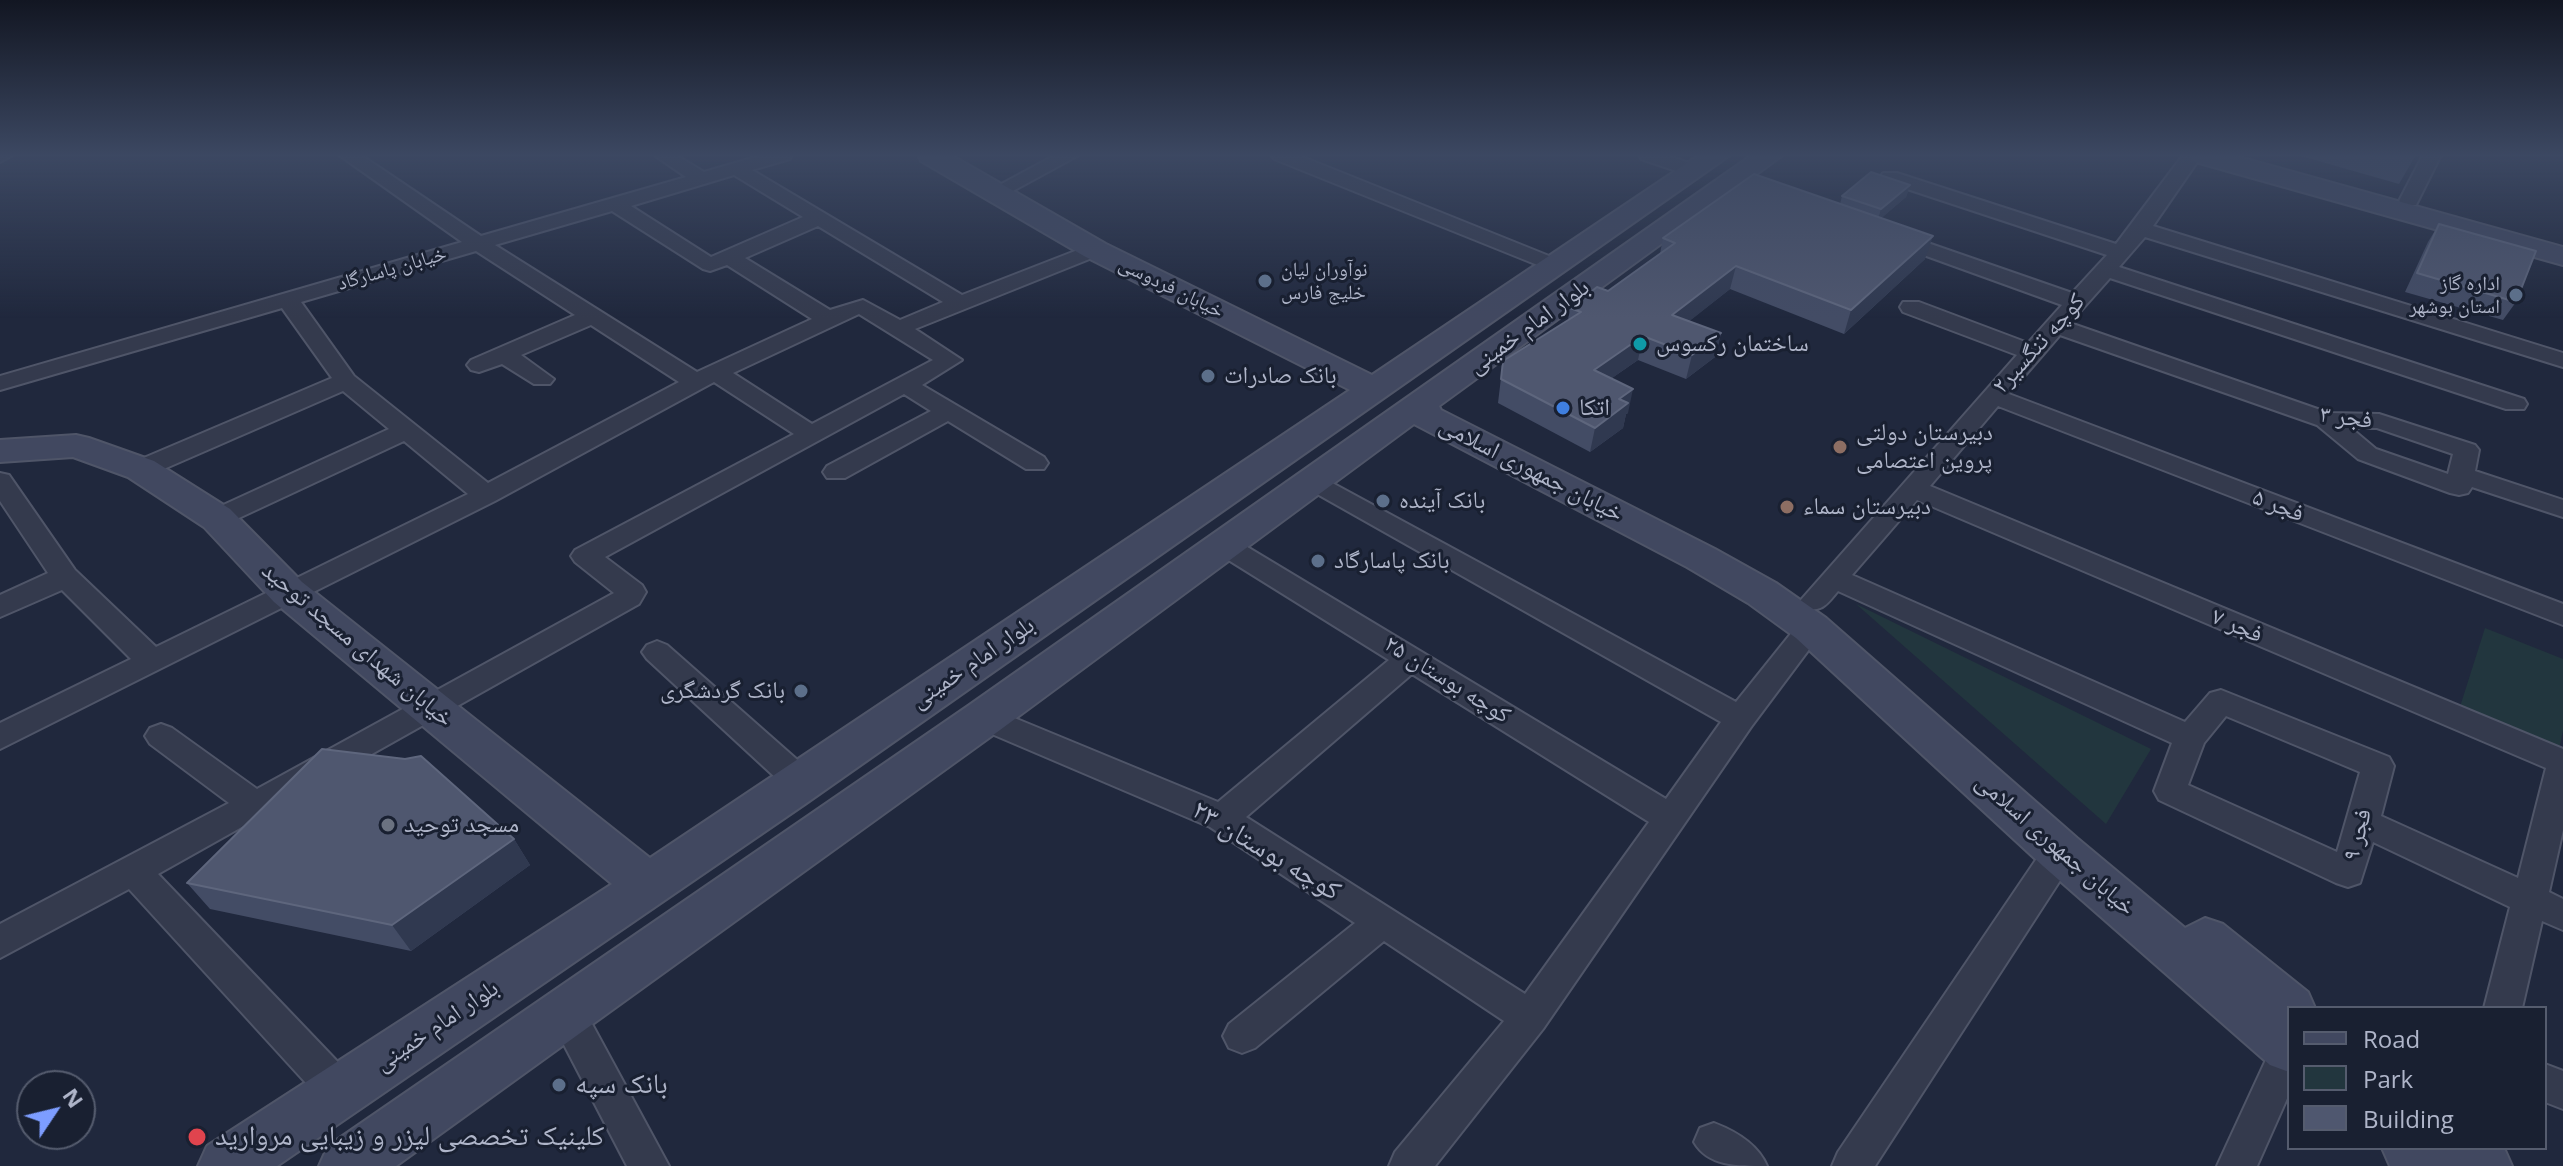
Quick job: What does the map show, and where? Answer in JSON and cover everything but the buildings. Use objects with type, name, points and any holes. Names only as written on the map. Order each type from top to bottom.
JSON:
[{"type":"street","points":[[431,209],[479,244],[592,316],[810,433]]},
{"type":"street","name":"خیابان پاسارگاد","points":[[0,383],[600,209]]},
{"type":"street","points":[[623,209],[708,264],[819,218]]},
{"type":"street","points":[[805,209],[960,303]]},
{"type":"street","name":"خیابان فردوسی","points":[[1021,209],[1095,250],[1374,389]]},
{"type":"street","points":[[1416,209],[1552,264]]},
{"type":"street","name":"بلوار امام خمینی","points":[[227,1166],[800,781],[1552,264],[1659,209]]},
{"type":"street","name":"بلوار امام خمینی","points":[[352,1165],[1421,405],[1683,209]]},
{"type":"street","points":[[1976,209],[2515,404]]},
{"type":"street","name":"کوچه تنگسیر۲","points":[[1409,1166],[1530,1017],[1820,602],[1912,488],[2141,229],[2155,209]]},
{"type":"street","points":[[2396,209],[2563,256]]},
{"type":"street","points":[[2440,209],[2563,243]]},
{"type":"street","points":[[1867,228],[2076,302]]},
{"type":"street","points":[[2141,229],[2563,360]]},
{"type":"street","points":[[896,329],[1095,250]]},
{"type":"street","points":[[729,257],[830,320]]},
{"type":"street","points":[[287,299],[346,381],[486,495]]},
{"type":"street","points":[[0,737],[486,495],[706,378],[830,320],[863,307],[950,360],[585,556],[632,592],[629,597],[255,805],[0,942]]},
{"type":"street","points":[[1911,307],[2032,353]]},
{"type":"street","points":[[479,365],[592,316]]},
{"type":"street","name":"فجر ۳","points":[[2056,326],[2326,420],[2379,421],[2466,450],[2461,475]]},
{"type":"street","points":[[504,355],[542,379]]},
{"type":"street","points":[[141,469],[346,381]]},
{"type":"street","points":[[904,384],[1035,463]]},
{"type":"street","name":"فجر ۵","points":[[1993,396],[2563,615]]},
{"type":"street","name":"خیابان جمهوری اسلامی","points":[[1421,405],[1440,408],[1463,426],[1710,543],[1820,602],[2079,838],[2287,1007]]},
{"type":"street","points":[[836,472],[949,411]]},
{"type":"street","points":[[2326,420],[2367,454],[2459,487],[2461,475],[2563,509]]},
{"type":"street","points":[[217,518],[407,430]]},
{"type":"street","name":"خیابان شهدای مسجد توحید","points":[[2,479],[76,446],[141,469],[217,518],[288,592],[647,884]]},
{"type":"street","points":[[2,479],[65,577],[151,660]]},
{"type":"street","points":[[1312,480],[1740,719]]},
{"type":"street","name":"فجر ۷","points":[[1912,488],[2563,762]]},
{"type":"street","name":"کوچه بوستان ۲۵","points":[[1224,545],[1670,818]]},
{"type":"street","points":[[0,607],[65,577]]},
{"type":"street","points":[[1820,602],[2190,738]]},
{"type":"street","name":"خیابان جمهوری اسلامی","points":[[1820,602],[2060,852],[2287,1046]]},
{"type":"street","points":[[657,652],[800,781]]},
{"type":"street","points":[[1222,818],[1411,658]]},
{"type":"street","name":"فجر ۹","points":[[2221,701],[2378,766],[2362,822],[2348,873],[2170,791],[2190,738],[2221,701]]},
{"type":"street","name":"کوچه بوستان ۲۳","points":[[984,718],[1222,818],[1530,1017]]},
{"type":"street","points":[[161,736],[255,805]]},
{"type":"street","points":[[2503,1006],[2563,762]]},
{"type":"street","points":[[2362,822],[2563,915]]},
{"type":"street","points":[[1852,1166],[2060,852]]},
{"type":"street","points":[[133,870],[340,1092]]},
{"type":"street","points":[[1242,1036],[1383,921]]},
{"type":"street","points":[[566,1012],[649,1166]]},
{"type":"street","points":[[2237,1166],[2287,1053]]},
{"type":"street","points":[[1714,1142],[1747,1166]]},
{"type":"street","points":[[2424,1150],[2463,1156]]},
{"type":"green space","points":[[1856,604],[2151,749],[2106,824]]},
{"type":"green space","points":[[2485,628],[2563,659],[2563,731],[2558,754],[2458,713]]},
{"type":"place","name":"نوآوران لیان خلیج فارس","points":[[1265,281]]},
{"type":"place","name":"اداره گاز استان بوشهر","points":[[2516,295]]},
{"type":"place","name":"ساختمان رکسوس","points":[[1640,344]]},
{"type":"place","name":"بانک صادرات","points":[[1208,376]]},
{"type":"place","name":"اتکا","points":[[1563,408]]},
{"type":"place","name":"دبیرستان دولتی پروین اعتصامی","points":[[1840,447]]},
{"type":"place","name":"بانک آینده","points":[[1383,501]]},
{"type":"place","name":"دبیرستان سماء","points":[[1787,507]]},
{"type":"place","name":"بانک پاسارگاد","points":[[1318,561]]},
{"type":"place","name":"بانک گردشگری","points":[[801,691]]},
{"type":"place","name":"مسجد توحید","points":[[388,825]]},
{"type":"place","name":"بانک سپه","points":[[559,1085]]},
{"type":"place","name":"کلینیک تخصصی لیزر و زیبایی مروارید","points":[[197,1137]]}]
